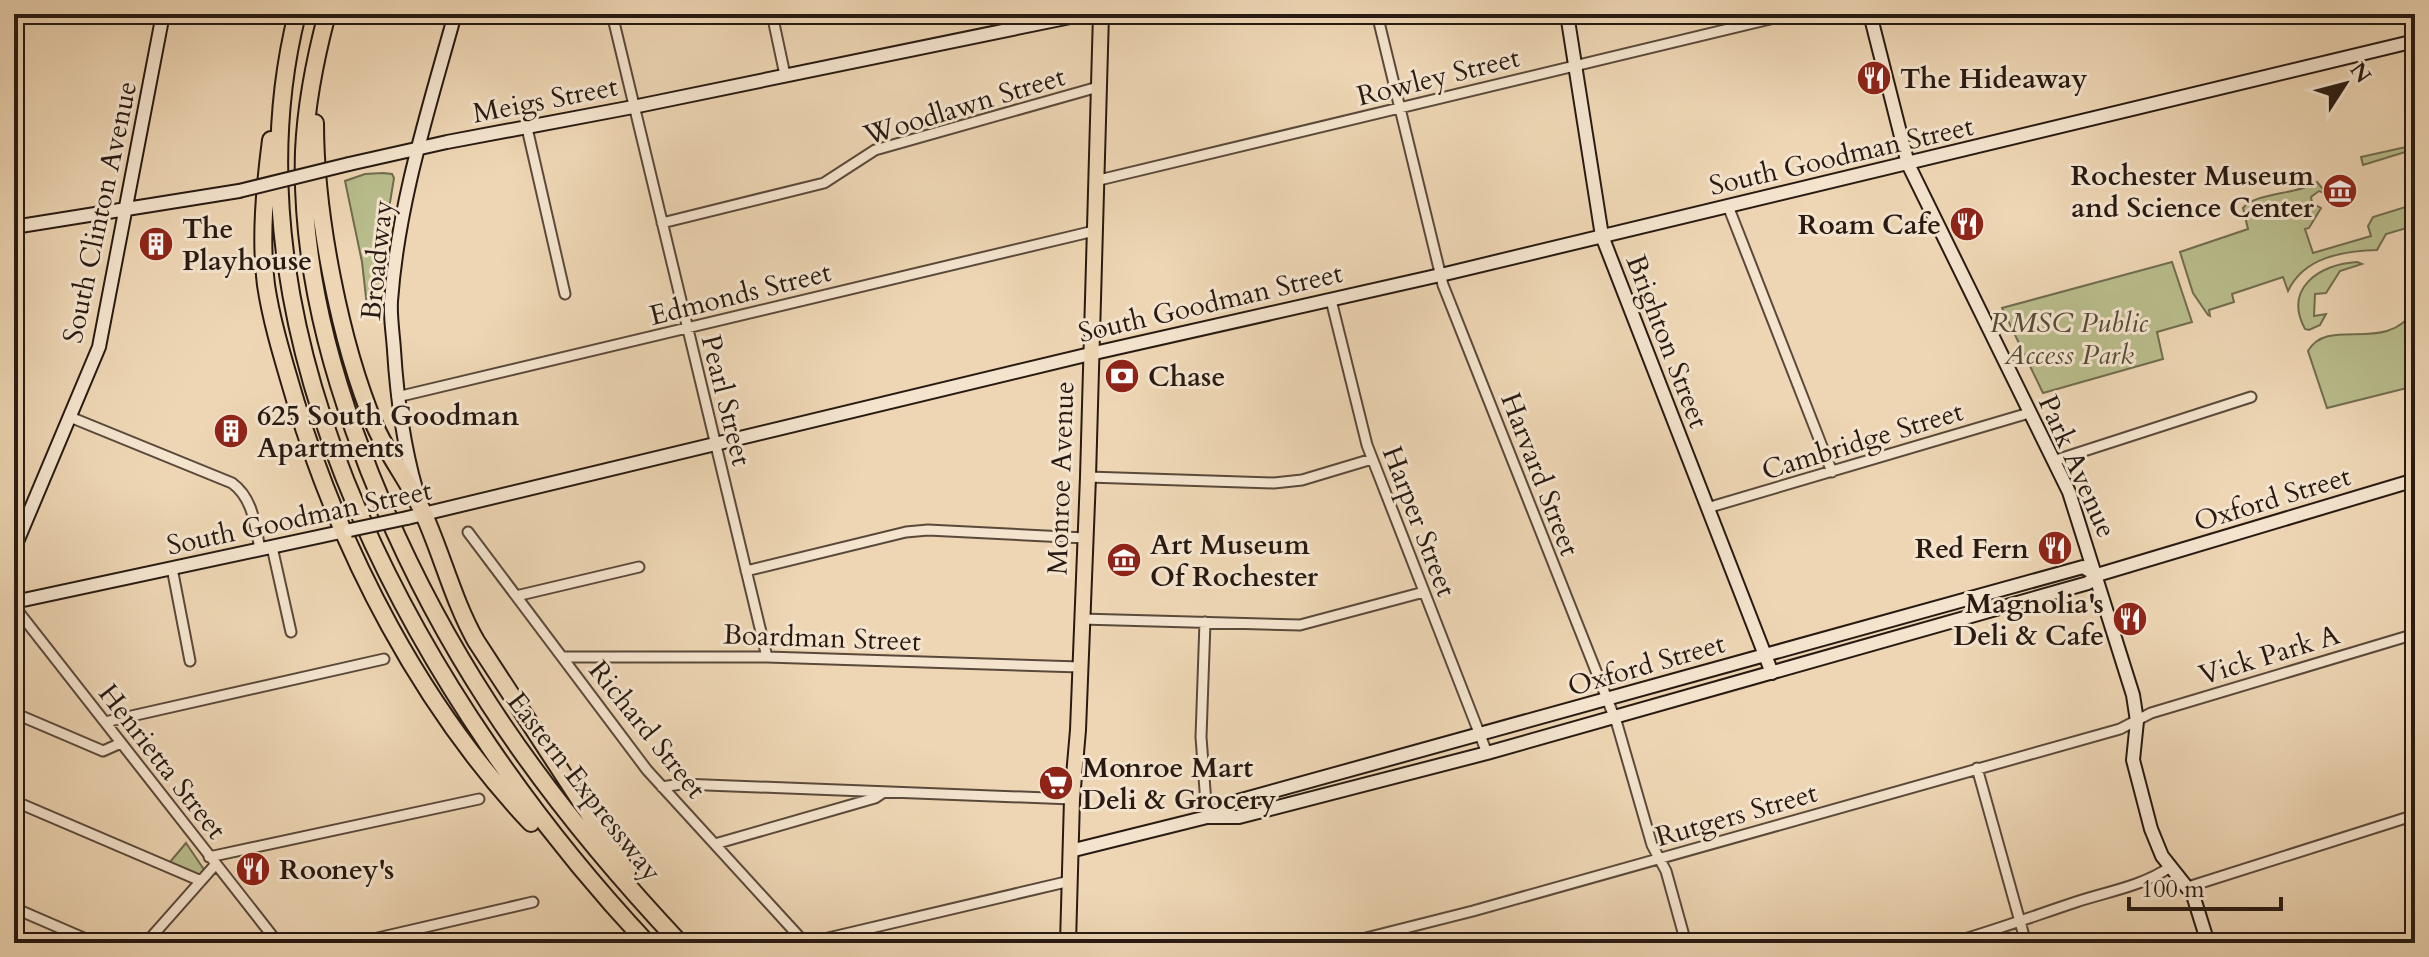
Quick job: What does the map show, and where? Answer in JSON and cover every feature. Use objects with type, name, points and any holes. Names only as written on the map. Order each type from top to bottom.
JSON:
[{"type":"highway","name":"Eastern Expressway","points":[[297,14],[280,149],[284,243],[300,333],[339,459],[382,562],[443,677],[526,800],[647,943]]},
{"type":"highway","name":"Eastern Expressway","points":[[327,14],[308,103],[304,149],[310,260],[334,368],[377,491],[432,609],[498,721],[575,825],[680,943]]},
{"type":"highway","points":[[292,37],[270,148],[264,242],[266,283],[296,401],[315,460],[407,656],[451,727],[517,808],[609,901]]},
{"type":"highway","points":[[317,55],[315,134],[328,249],[359,381],[377,430],[425,515],[464,617],[481,650],[662,923]]},
{"type":"main road","name":"Monroe Avenue","points":[[1068,943],[1088,477],[1101,14]]},
{"type":"street","name":"South Clinton Avenue","points":[[14,549],[99,347],[163,14]]},
{"type":"street","name":"Broadway","points":[[425,515],[407,454],[397,397],[391,304],[399,230],[455,14]]},
{"type":"street","name":"Pearl Street","points":[[612,14],[767,657]]},
{"type":"street","points":[[772,14],[785,75]]},
{"type":"street","name":"Meigs Street","points":[[14,227],[239,191],[418,148],[1085,14]]},
{"type":"street","name":"Harvard Street","points":[[1377,14],[1440,275],[1614,717],[1652,845],[1660,858],[1686,943]]},
{"type":"street","name":"Brighton Street","points":[[1567,14],[1602,236],[1772,673]]},
{"type":"street","name":"Rowley Street","points":[[1095,181],[1791,14]]},
{"type":"street","name":"Park Avenue","points":[[1870,14],[1908,164],[2072,500],[2132,690],[2137,721],[2134,767],[2153,836],[2170,867],[2188,887],[2208,943]]},
{"type":"street","name":"South Goodman Street","points":[[14,604],[425,515],[1090,354],[1440,275],[2415,41]]},
{"type":"street","name":"Woodlawn Street","points":[[662,223],[824,183],[875,150],[1098,87]]},
{"type":"street","points":[[527,128],[565,294]]},
{"type":"street","points":[[1728,206],[1832,472]]},
{"type":"street","name":"Edmonds Street","points":[[397,397],[1094,231]]},
{"type":"street","name":"Harper Street","points":[[1331,300],[1372,459],[1487,753]]},
{"type":"street","points":[[2053,461],[2251,397]]},
{"type":"street","name":"Cambridge Street","points":[[1707,508],[2029,413]]},
{"type":"street","points":[[70,417],[232,483],[245,495],[266,548],[291,632]]},
{"type":"street","points":[[1088,477],[1274,483],[1302,480],[1372,459]]},
{"type":"street","name":"Oxford Street","points":[[1070,851],[1207,817],[1239,817],[1487,753],[2088,583],[2097,575],[2415,480]]},
{"type":"street","points":[[746,571],[906,532],[941,530],[1085,538]]},
{"type":"street","name":"Richard Street","points":[[468,532],[662,787],[806,943]]},
{"type":"street","points":[[516,596],[639,567]]},
{"type":"street","name":"Oxford Street","points":[[1207,817],[1234,802],[2083,567],[2097,575]]},
{"type":"street","points":[[172,568],[190,661]]},
{"type":"street","points":[[1081,619],[1300,625],[1424,592]]},
{"type":"street","name":"Henrietta Street","points":[[14,604],[278,943]]},
{"type":"street","points":[[1205,622],[1201,737],[1207,817]]},
{"type":"street","name":"Vick Park A","points":[[2137,721],[2157,710],[2415,634]]},
{"type":"street","name":"Boardman Street","points":[[563,657],[767,657],[1080,667]]},
{"type":"street","points":[[105,722],[384,659]]},
{"type":"street","points":[[14,713],[103,751],[121,743]]},
{"type":"street","name":"Rutgers Street","points":[[1346,943],[1473,911],[2120,729],[2137,721]]},
{"type":"street","points":[[1977,768],[2026,943]]},
{"type":"street","points":[[662,787],[681,784],[1072,799]]},
{"type":"street","points":[[715,844],[875,798],[884,792]]},
{"type":"street","points":[[146,943],[201,881],[212,861],[479,799]]},
{"type":"street","points":[[14,801],[201,881]]},
{"type":"street","points":[[2188,887],[2415,815]]},
{"type":"street","points":[[1951,943],[2149,879],[2170,867]]},
{"type":"street","points":[[806,943],[1070,881]]},
{"type":"street","points":[[356,943],[533,902]]},
{"type":"street","points":[[14,908],[95,943]]},
{"type":"green space","points":[[2415,145],[2415,149],[2363,165],[2361,157]]},
{"type":"green space","points":[[365,174],[392,174],[394,178],[386,227],[382,304],[367,306],[362,262],[345,181]]},
{"type":"green space","points":[[2317,182],[2332,192],[2330,195],[2319,191],[2311,197],[2312,203],[2321,208],[2309,228],[2305,229],[2313,253],[2371,236],[2368,226],[2373,217],[2415,204],[2415,216],[2405,220],[2410,227],[2386,234],[2377,250],[2338,254],[2314,263],[2304,270],[2288,291],[2283,277],[2232,294],[2234,302],[2209,310],[2208,315],[2193,293],[2180,252],[2248,229],[2243,208],[2249,203]]},
{"type":"green space","name":"RMSC Public Access Park","points":[[2172,262],[2192,322],[2157,332],[2163,359],[2043,393],[2002,308]]},
{"type":"green space","points":[[2357,262],[2362,264],[2340,271],[2326,293],[2315,294],[2314,316],[2326,314],[2320,325],[2305,329],[2299,314],[2302,290],[2318,273]]},
{"type":"green space","points":[[2415,309],[2415,386],[2327,408],[2308,351],[2317,341],[2330,336],[2389,330],[2403,323]]},
{"type":"green space","points":[[186,843],[205,871],[199,876],[170,862]]},
{"type":"place","name":"The Hideaway","points":[[1874,78]]},
{"type":"place","name":"Rochester Museum and Science Center","points":[[2340,191]]},
{"type":"place","name":"Roam Cafe","points":[[1967,224]]},
{"type":"place","name":"The Playhouse","points":[[156,244]]},
{"type":"place","name":"Chase","points":[[1122,376]]},
{"type":"place","name":"625 South Goodman Apartments","points":[[231,431]]},
{"type":"place","name":"Red Fern","points":[[2055,548]]},
{"type":"place","name":"Art Museum Of Rochester","points":[[1124,560]]},
{"type":"place","name":"Magnolia's Deli & Cafe","points":[[2130,619]]},
{"type":"place","name":"Monroe Mart Deli & Grocery","points":[[1056,783]]},
{"type":"place","name":"Rooney's","points":[[253,869]]}]
